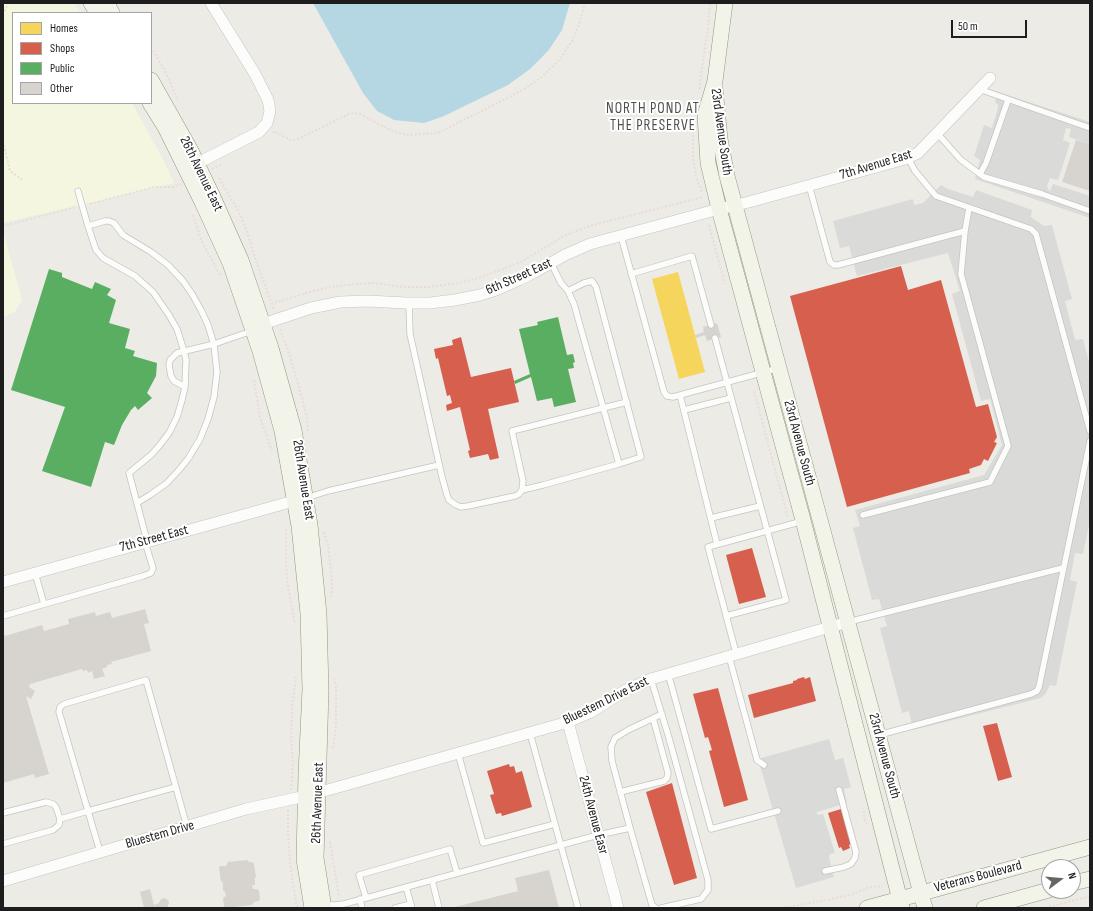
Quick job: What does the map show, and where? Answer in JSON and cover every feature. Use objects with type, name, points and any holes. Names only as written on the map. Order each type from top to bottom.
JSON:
[{"type":"street","points":[[91,3],[96,12]]},
{"type":"street","points":[[106,3],[111,12]]},
{"type":"street","points":[[191,173],[259,132],[267,123],[270,111],[268,100],[255,74],[211,3]]},
{"type":"street","points":[[715,81],[725,3]]},
{"type":"street","name":"7th Avenue East","points":[[735,206],[908,158],[918,153],[990,78]]},
{"type":"street","name":"23rd Avenue South","points":[[715,81],[720,139],[727,176],[925,908]]},
{"type":"street","name":"23rd Avenue South","points":[[715,81],[705,115],[712,211],[796,522],[830,627],[901,903]]},
{"type":"street","name":"26th Avenue East","points":[[152,82],[191,151],[191,173]]},
{"type":"street","name":"26th Avenue East","points":[[151,104],[191,173],[213,197],[241,260],[258,328],[271,348],[294,430],[300,499],[310,525],[319,614],[321,691],[312,795],[320,907]]},
{"type":"street","name":"6th Street East","points":[[258,328],[311,308],[340,302],[368,301],[430,303],[480,295],[519,280],[590,244],[735,206]]},
{"type":"street","name":"7th Street East","points":[[3,582],[300,499]]},
{"type":"street","name":"Bluestem Drive East","points":[[312,795],[568,722],[591,712],[626,690],[651,678],[848,622]]},
{"type":"street","name":"24th Avenue Easr","points":[[568,722],[618,908]]},
{"type":"street","name":"Bluestem Drive","points":[[3,881],[246,810],[312,795]]},
{"type":"street","name":"Veterans Boulevard","points":[[867,908],[901,903],[921,893],[1090,847]]},
{"type":"street","points":[[984,908],[1041,892]]},
{"type":"lane","points":[[979,90],[1090,128]]},
{"type":"lane","points":[[980,174],[986,163],[1008,100]]},
{"type":"lane","points":[[936,133],[961,160],[984,177],[1042,194],[1090,211]]},
{"type":"lane","points":[[908,158],[915,171],[936,196],[1031,229],[1036,234],[1090,431]]},
{"type":"lane","points":[[809,185],[830,262],[834,265],[965,231]]},
{"type":"lane","points":[[3,616],[151,573],[153,568],[129,473],[151,455],[169,433],[180,406],[185,387],[186,360],[177,329],[169,314],[148,288],[135,276],[103,258],[99,254],[94,245],[78,191]]},
{"type":"lane","points":[[863,515],[990,482],[1008,446],[961,274],[965,231],[969,208]]},
{"type":"lane","points":[[88,226],[105,221],[114,223],[123,235],[151,252],[168,265],[183,281],[192,294],[208,325],[214,344],[217,372],[214,397],[208,419],[200,439],[188,459],[167,483],[137,503]]},
{"type":"lane","points":[[621,236],[664,392],[667,396],[673,397],[779,368]]},
{"type":"lane","points":[[631,274],[692,256],[711,325]]},
{"type":"lane","points":[[552,263],[561,283],[568,292],[574,304],[580,321],[619,464]]},
{"type":"lane","points":[[522,490],[641,457],[596,287],[592,281],[584,283],[568,292]]},
{"type":"lane","points":[[408,303],[410,334],[439,464],[449,500],[456,505],[461,507],[468,506],[519,494],[522,490],[523,481],[512,431],[627,402]]},
{"type":"lane","points":[[185,387],[174,381],[169,370],[170,360],[177,353],[214,344],[258,328]]},
{"type":"lane","points":[[715,338],[786,600],[726,616]]},
{"type":"lane","points":[[680,395],[717,544]]},
{"type":"lane","points":[[684,410],[731,398]]},
{"type":"lane","points":[[878,735],[1031,694],[1037,691],[1090,441]]},
{"type":"lane","points":[[300,499],[439,464]]},
{"type":"lane","points":[[711,518],[760,506]]},
{"type":"lane","points":[[764,765],[757,760],[732,655],[726,616],[708,547],[796,522]]},
{"type":"lane","points":[[848,622],[1063,568]]},
{"type":"lane","points":[[35,573],[44,604]]},
{"type":"lane","points":[[668,673],[711,829],[778,811]]},
{"type":"lane","points":[[651,678],[708,880],[708,890],[701,899],[661,908]]},
{"type":"lane","points":[[100,852],[59,712],[60,707],[64,704],[146,680],[187,827]]},
{"type":"lane","points":[[656,908],[652,905],[630,828],[612,761],[611,747],[615,738],[628,730],[662,714]]},
{"type":"lane","points":[[620,792],[667,778],[668,773],[653,718]]},
{"type":"lane","points":[[530,733],[578,908]]},
{"type":"lane","points":[[458,753],[483,843],[555,824]]},
{"type":"lane","points":[[60,819],[176,787]]},
{"type":"lane","points":[[825,871],[851,864],[855,858],[856,852],[839,790]]},
{"type":"lane","points":[[3,813],[46,802],[54,804],[60,819],[59,825],[53,830],[3,844]]},
{"type":"lane","points":[[320,907],[341,905],[598,835],[630,828]]},
{"type":"lane","points":[[362,908],[363,899],[359,875],[450,850],[457,873]]},
{"type":"lane","points":[[432,880],[439,908]]},
{"type":"lane","points":[[395,908],[411,906],[406,887]]},
{"type":"path","points":[[3,15],[8,3]]},
{"type":"path","points":[[271,136],[274,131],[290,140],[296,140],[349,114],[355,113],[395,132],[409,135],[438,133],[523,90],[542,77],[560,59],[572,41],[580,22],[585,3]]},
{"type":"path","points":[[152,49],[164,69],[180,104]]},
{"type":"path","points":[[3,141],[10,171],[22,180]]},
{"type":"path","points":[[3,226],[154,187],[173,187],[182,184],[191,173],[226,161]]},
{"type":"path","points":[[182,184],[191,173]]},
{"type":"path","points":[[217,175],[239,212],[272,304],[312,291],[330,287],[356,284],[428,287],[476,279],[521,262],[564,236],[589,226],[703,197],[712,211],[726,287]]},
{"type":"path","points":[[193,212],[202,242],[223,280]]},
{"type":"path","points":[[757,375],[796,522]]},
{"type":"path","points":[[254,377],[260,418],[273,453]]},
{"type":"path","points":[[286,528],[288,587],[296,629]]},
{"type":"path","points":[[291,788],[292,708],[297,672]]},
{"type":"path","points":[[864,808],[864,818],[868,827]]},
{"type":"path","points":[[330,842],[341,905]]},
{"type":"path","points":[[781,908],[853,894],[870,887],[883,886]]},
{"type":"path","points":[[1045,908],[1090,896]]},
{"type":"shaded area","points":[[3,3],[75,3],[80,12],[12,12],[12,104],[133,104],[162,157],[174,183],[3,223]]},
{"type":"shaded area","points":[[998,92],[1090,122],[1090,144],[1069,137],[1071,129],[1066,128],[1063,140],[1070,143],[1058,180],[1050,178],[1047,186],[1050,191],[1053,184],[1090,196],[1090,218],[975,179],[980,160],[974,156],[984,125],[992,128],[998,108],[998,105],[995,102]]},
{"type":"shaded area","points":[[941,185],[948,189],[973,197],[976,190],[1032,210],[1031,217],[1044,226],[1052,225],[1072,299],[1065,301],[1075,340],[1083,339],[1090,366],[1090,520],[1083,554],[1075,553],[1070,580],[1077,582],[1056,686],[1050,685],[1046,693],[1041,698],[913,730],[909,711],[902,713],[880,628],[887,626],[879,599],[872,600],[853,528],[860,526],[855,510],[984,475],[1002,445],[990,399],[981,401],[952,294],[960,291],[948,253],[857,276],[849,246],[840,248],[833,221],[913,199],[914,205],[923,203]]},
{"type":"shaded area","points":[[3,231],[22,300],[15,312],[3,317]]},
{"type":"shaded area","points":[[829,739],[835,760],[843,758],[851,787],[844,789],[847,803],[817,812],[818,815],[823,814],[835,853],[830,854],[829,858],[834,877],[796,888],[758,759]]},
{"type":"water","points":[[313,3],[570,3],[562,30],[548,51],[530,69],[508,85],[444,116],[424,123],[394,120],[377,111],[363,93]]},
{"type":"building: Homes","points":[[678,272],[705,372],[679,379],[652,279]]},
{"type":"building: Shops","points":[[901,266],[908,290],[941,280],[976,407],[988,404],[997,437],[994,442],[997,443],[988,461],[984,459],[981,465],[969,469],[970,473],[847,507],[790,296]]},
{"type":"building: Shops","points":[[461,337],[471,377],[511,368],[519,402],[488,409],[499,458],[490,460],[488,454],[470,458],[468,451],[470,450],[460,407],[447,411],[446,405],[452,403],[450,395],[447,396],[438,358],[436,359],[434,349],[453,345],[452,340]]},
{"type":"building: Shops","points":[[752,548],[766,597],[739,604],[726,555]]},
{"type":"building: Shops","points":[[804,677],[805,679],[810,677],[816,701],[754,718],[748,695],[793,683],[793,681]]},
{"type":"building: Shops","points":[[718,688],[748,800],[724,807],[709,751],[712,750],[708,737],[705,738],[693,694]]},
{"type":"building: Shops","points":[[997,723],[1012,777],[998,781],[983,726]]},
{"type":"building: Shops","points":[[509,764],[510,767],[514,766],[516,773],[522,771],[532,807],[502,816],[501,813],[496,814],[490,795],[494,794],[487,771]]},
{"type":"building: Shops","points":[[672,783],[697,878],[674,885],[646,792]]},
{"type":"building: Shops","points":[[841,809],[851,844],[849,845],[850,848],[843,851],[841,847],[839,848],[828,813]]},
{"type":"building: Public","points":[[49,269],[62,273],[62,277],[92,289],[95,282],[111,289],[107,295],[116,300],[109,323],[130,329],[125,348],[135,351],[133,356],[157,363],[156,376],[147,393],[152,398],[138,410],[135,406],[131,410],[122,425],[114,445],[105,442],[91,487],[42,471],[65,407],[11,390]]},
{"type":"building: Public","points":[[558,317],[567,355],[573,354],[575,362],[573,363],[574,368],[568,369],[576,402],[554,407],[552,398],[537,401],[531,377],[515,384],[514,381],[530,374],[519,329],[538,325],[537,322]]},
{"type":"building: Other","points":[[1076,140],[1090,144],[1090,191],[1062,182]]},
{"type":"building: Other","points":[[717,323],[721,337],[707,341],[705,335],[696,338],[695,335],[704,332],[703,327]]},
{"type":"building: Other","points":[[145,609],[149,623],[144,624],[151,651],[111,662],[112,664],[107,665],[107,667],[102,669],[105,676],[94,679],[92,671],[88,673],[87,670],[83,671],[82,669],[30,684],[29,687],[35,691],[31,699],[26,696],[49,774],[35,778],[34,774],[3,783],[3,631],[5,636],[42,625],[44,631],[69,624],[68,619],[95,612],[96,616],[110,612],[112,618]]},
{"type":"building: Other","points":[[247,860],[254,864],[256,877],[254,879],[255,885],[252,885],[253,889],[257,889],[259,891],[260,899],[252,905],[226,908],[224,906],[223,898],[226,896],[223,890],[223,883],[221,881],[219,868],[220,866],[226,866],[228,862]]},
{"type":"building: Other","points":[[549,870],[559,908],[451,908],[518,891],[515,878]]},
{"type":"building: Other","points":[[150,889],[154,905],[159,903],[161,899],[164,898],[168,900],[169,903],[167,908],[144,908],[140,892]]},
{"type":"district","name":"NORTH POND AT THE PRESERVE","points":[[653,118]]}]
